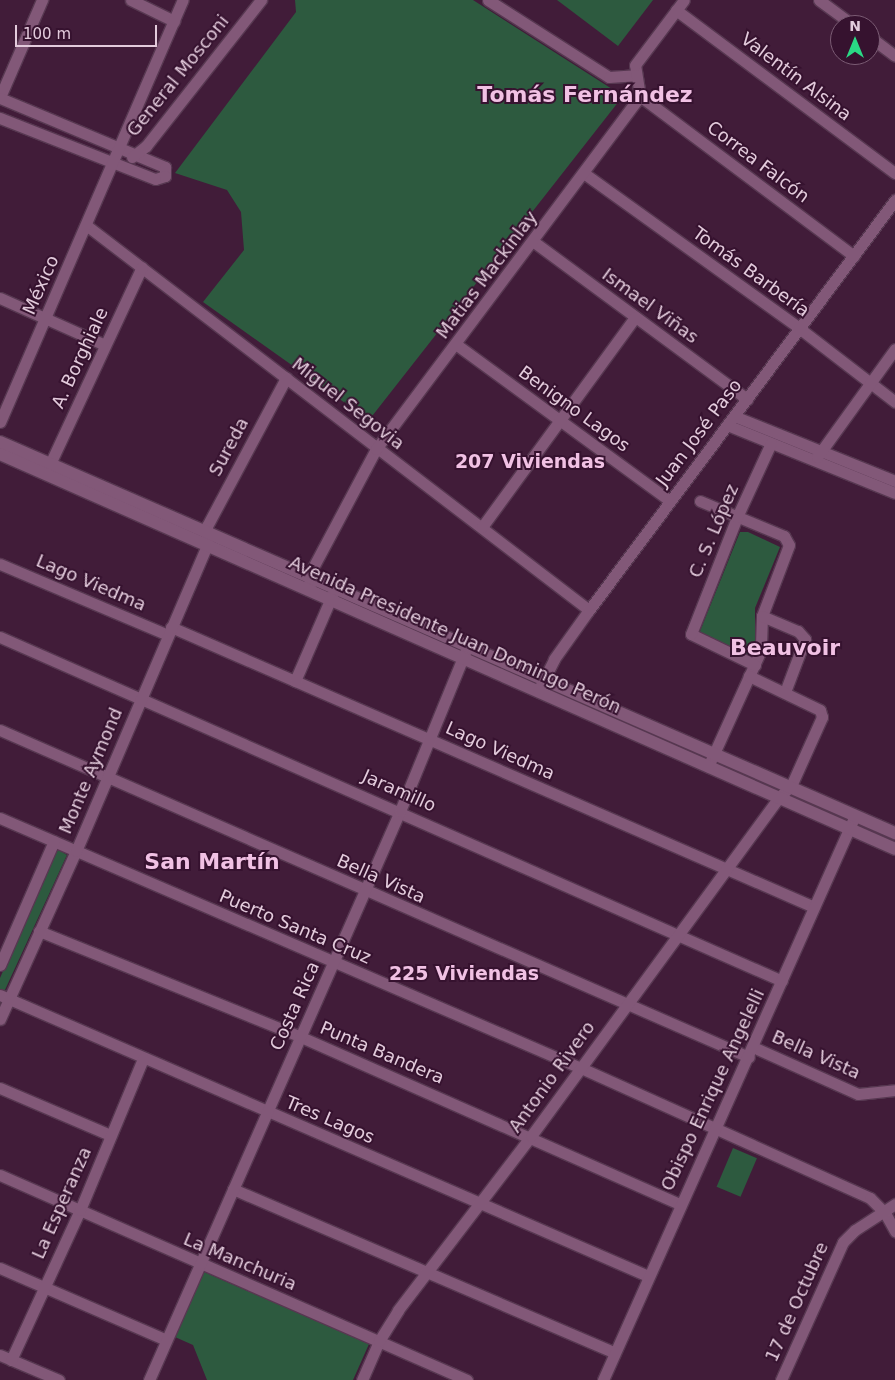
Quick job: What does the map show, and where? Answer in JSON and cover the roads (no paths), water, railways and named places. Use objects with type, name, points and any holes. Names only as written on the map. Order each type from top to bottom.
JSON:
[{"type":"main road","name":"Avenida Presidente Juan Domingo Perón","points":[[0,442],[50,464],[310,589],[334,593],[468,645],[895,833]]},
{"type":"main road","name":"Avenida Presidente Juan Domingo Perón","points":[[0,454],[207,539],[309,575],[334,593],[463,658],[894,848]]},
{"type":"street","points":[[0,118],[155,179],[165,176],[165,167],[0,97],[42,0]]},
{"type":"street","points":[[131,0],[174,21]]},
{"type":"street","name":"México","points":[[0,422],[183,0]]},
{"type":"street","name":"General Mosconi","points":[[113,162],[137,155],[261,0]]},
{"type":"street","points":[[488,0],[609,77],[624,78],[634,75]]},
{"type":"street","points":[[640,96],[634,75],[635,65],[684,0]]},
{"type":"street","points":[[819,0],[839,15]]},
{"type":"street","name":"Valentín Alsina","points":[[676,10],[895,173]]},
{"type":"street","points":[[880,45],[895,56]]},
{"type":"street","name":"Matias Mackinlay","points":[[309,575],[376,449],[457,345],[585,174],[640,96]]},
{"type":"street","name":"Correa Falcón","points":[[640,96],[854,256]]},
{"type":"street","name":"Tomás Barbería","points":[[585,174],[799,328],[895,402]]},
{"type":"street","name":"Juan José Paso","points":[[537,691],[546,679],[554,659],[589,610],[895,200]]},
{"type":"street","name":"Miguel Segovia","points":[[86,225],[376,449],[482,527],[589,610]]},
{"type":"street","name":"Ismael Viñas","points":[[534,242],[747,398]]},
{"type":"street","name":"A. Borghiale","points":[[50,464],[142,267]]},
{"type":"street","points":[[0,298],[106,345]]},
{"type":"street","points":[[482,527],[635,317]]},
{"type":"street","name":"Benigno Lagos","points":[[457,345],[670,501]]},
{"type":"street","points":[[817,456],[869,382],[895,349]]},
{"type":"street","name":"Sureda","points":[[207,539],[207,526],[286,378]]},
{"type":"street","points":[[730,421],[817,456],[895,493]]},
{"type":"street","points":[[730,421],[771,443],[895,481]]},
{"type":"street","name":"C. S. López","points":[[755,664],[691,634],[738,517],[771,443]]},
{"type":"street","points":[[700,501],[784,536],[789,545],[762,616],[763,640],[755,664],[708,767]]},
{"type":"street","name":"Monte Aymond","points":[[0,1019],[4,997],[39,931],[76,851],[207,539]]},
{"type":"street","name":"Lago Viedma","points":[[0,564],[295,681],[814,907]]},
{"type":"street","points":[[309,575],[310,589]]},
{"type":"street","points":[[295,681],[334,593]]},
{"type":"street","points":[[762,616],[798,631],[805,639],[785,692]]},
{"type":"street","name":"Jaramillo","points":[[0,637],[400,811],[782,981]]},
{"type":"street","name":"Costa Rica","points":[[149,1380],[400,811],[468,645]]},
{"type":"street","points":[[749,676],[820,710],[822,718],[791,786]]},
{"type":"street","name":"Bella Vista","points":[[0,730],[625,1005],[858,1094],[895,1090]]},
{"type":"street","name":"Antonio Rivero","points":[[362,1380],[379,1341],[425,1273],[531,1136],[625,1005],[728,870],[778,798],[791,786]]},
{"type":"street","name":"Obispo Enrique Angelelli","points":[[602,1380],[679,1204],[751,1052],[855,815]]},
{"type":"street","name":"Puerto Santa Cruz","points":[[0,818],[333,963],[581,1068],[870,1198],[885,1213],[895,1231]]},
{"type":"street","points":[[0,965],[54,841]]},
{"type":"street","name":"Punta Bandera","points":[[39,931],[300,1037],[531,1136],[679,1204]]},
{"type":"street","name":"Tres Lagos","points":[[4,997],[143,1059],[648,1276]]},
{"type":"street","name":"La Esperanza","points":[[11,1360],[80,1210],[143,1059]]},
{"type":"street","points":[[0,1088],[110,1135]]},
{"type":"street","name":"La Manchuria","points":[[0,1175],[199,1264],[467,1380]]},
{"type":"street","points":[[233,1190],[614,1352]]},
{"type":"street","name":"17 de Octubre","points":[[781,1380],[843,1242],[855,1230],[885,1213],[895,1204]]},
{"type":"street","points":[[0,1268],[166,1340]]},
{"type":"street","points":[[0,1355],[59,1380]]},
{"type":"district","name":"Tomás Fernández","points":[[585,95]]},
{"type":"district","name":"207 Viviendas","points":[[530,462]]},
{"type":"district","name":"Beauvoir","points":[[785,648]]},
{"type":"district","name":"San Martín","points":[[212,862]]},
{"type":"district","name":"225 Viviendas","points":[[464,974]]}]
